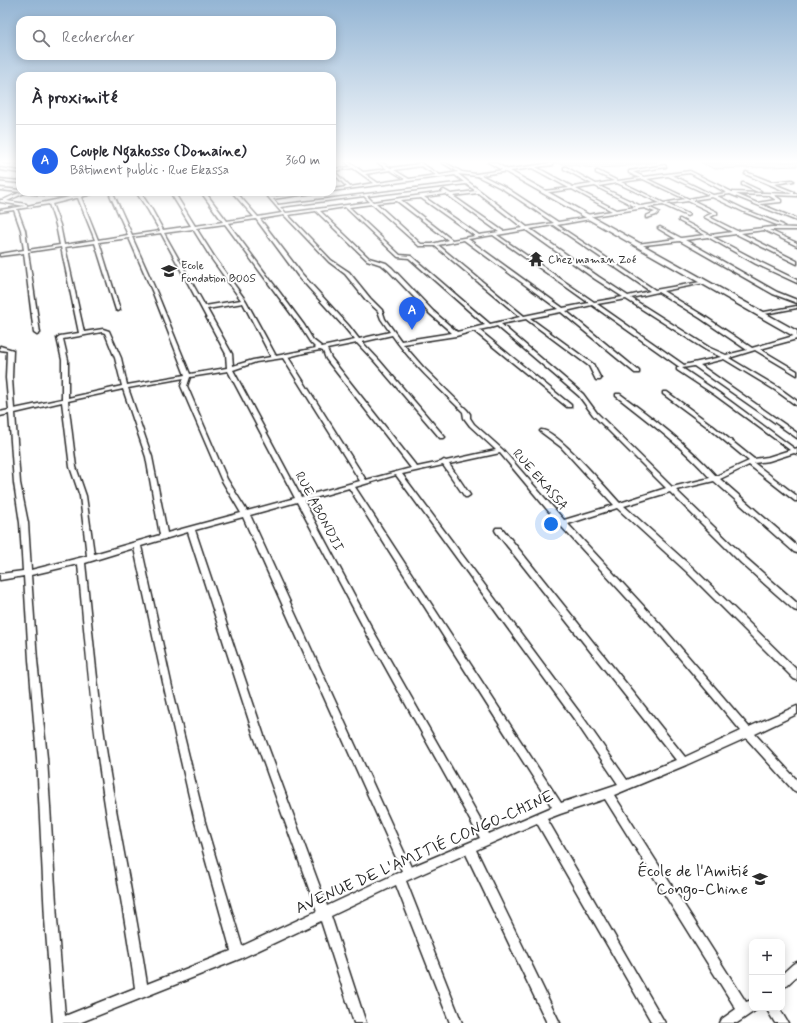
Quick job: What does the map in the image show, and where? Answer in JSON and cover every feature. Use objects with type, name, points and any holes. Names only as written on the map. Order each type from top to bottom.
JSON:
[{"type":"highway","points":[[575,210],[797,336]]},
{"type":"street","points":[[15,210],[23,230],[25,251],[32,285],[37,333]]},
{"type":"street","points":[[52,210],[58,225],[82,334]]},
{"type":"street","points":[[84,210],[97,241],[118,310]]},
{"type":"street","points":[[118,210],[155,292],[188,376],[184,386],[224,479],[236,502],[246,515],[404,876],[456,1023]]},
{"type":"street","name":"RUE ABONDJI","points":[[149,210],[229,354],[230,369],[371,634],[487,840]]},
{"type":"street","points":[[183,210],[213,258],[244,301],[274,358]]},
{"type":"street","points":[[216,210],[313,343],[320,349],[325,350],[328,358],[415,469]]},
{"type":"street","points":[[250,210],[300,275],[358,341],[377,360],[442,437]]},
{"type":"street","name":"RUE EKASSA","points":[[281,210],[330,261],[352,278],[368,299],[380,311],[383,319],[399,344],[465,411],[472,426],[501,451],[659,628],[797,787]]},
{"type":"street","points":[[0,255],[317,210],[368,259],[384,264],[390,268],[431,312],[456,334]]},
{"type":"street","points":[[350,210],[399,256],[410,256],[490,327]]},
{"type":"street","points":[[381,210],[420,245],[465,239],[628,210]]},
{"type":"street","points":[[411,210],[451,241]]},
{"type":"street","points":[[440,210],[477,236]]},
{"type":"street","points":[[472,210],[502,232]]},
{"type":"street","points":[[502,210],[597,278],[708,349],[776,389],[797,404]]},
{"type":"street","points":[[536,210],[656,292],[702,317],[753,349],[797,373]]},
{"type":"street","points":[[613,210],[617,212]]},
{"type":"street","points":[[648,217],[656,212],[650,210]]},
{"type":"street","points":[[676,210],[687,215]]},
{"type":"street","points":[[709,210],[716,213],[707,217],[797,263]]},
{"type":"street","points":[[744,210],[786,228]]},
{"type":"street","points":[[771,210],[797,220]]},
{"type":"street","points":[[680,220],[797,282]]},
{"type":"street","points":[[660,228],[677,239],[776,293],[797,302]]},
{"type":"street","points":[[637,244],[765,229],[797,229]]},
{"type":"street","points":[[765,229],[797,245]]},
{"type":"street","points":[[494,234],[592,305],[683,367],[725,358],[797,336]]},
{"type":"street","points":[[465,239],[562,310],[637,372]]},
{"type":"street","points":[[434,244],[526,317],[591,365],[598,380]]},
{"type":"street","points":[[399,344],[476,330],[526,317],[629,298],[704,282]]},
{"type":"street","points":[[203,308],[244,301]]},
{"type":"street","points":[[759,314],[797,307]]},
{"type":"street","points":[[498,324],[582,395],[595,414],[744,561],[797,608]]},
{"type":"street","points":[[91,557],[83,496],[73,467],[65,400],[65,360],[60,338],[103,330],[108,332],[118,358],[125,387],[148,457],[164,536]]},
{"type":"street","points":[[476,330],[569,406]]},
{"type":"street","points":[[0,414],[125,387],[230,369],[255,361],[320,349],[392,333]]},
{"type":"street","points":[[0,348],[10,350],[9,378],[17,483],[24,523],[28,572],[33,660],[42,758],[51,919],[59,1023]]},
{"type":"street","points":[[285,356],[364,482]]},
{"type":"street","points":[[696,365],[797,436]]},
{"type":"street","points":[[679,369],[717,394],[796,451]]},
{"type":"street","points":[[665,393],[711,427],[797,499]]},
{"type":"street","points":[[618,395],[697,459],[715,479],[797,550]]},
{"type":"street","points":[[543,431],[563,446],[617,504],[690,570],[797,676]]},
{"type":"street","points":[[0,577],[81,561],[164,536],[398,473],[501,451]]},
{"type":"street","points":[[563,522],[617,504],[715,479],[751,462],[770,459],[796,451]]},
{"type":"street","points":[[444,462],[467,495]]},
{"type":"street","points":[[398,473],[578,716],[625,786]]},
{"type":"street","points":[[351,486],[559,809]]},
{"type":"street","points":[[191,529],[216,601],[259,736],[324,913],[360,1023]]},
{"type":"street","points":[[499,530],[683,762]]},
{"type":"street","points":[[137,545],[168,687],[200,822],[238,954]]},
{"type":"street","points":[[81,561],[96,711],[136,946],[142,992]]},
{"type":"street","name":"AVENUE DE L'AMITIÉ CONGO-CHINE","points":[[63,1023],[238,954],[404,876],[559,809],[607,793],[683,762],[797,710]]},
{"type":"street","points":[[607,793],[748,1008],[726,1023]]},
{"type":"street","points":[[540,818],[659,1023]]},
{"type":"street","points":[[469,848],[554,1023]]},
{"type":"street","points":[[785,979],[797,968]]},
{"type":"street","points":[[774,1011],[782,1023]]},
{"type":"place","name":"Chez maman Zoé","points":[[536,259]]},
{"type":"place","name":"Ecole Fondation BOOS","points":[[169,271]]},
{"type":"place","name":"Couple Ngakosso (Domaine)","points":[[412,330]]},
{"type":"place","name":"École de l'Amitié Congo-Chine","points":[[760,879]]}]
